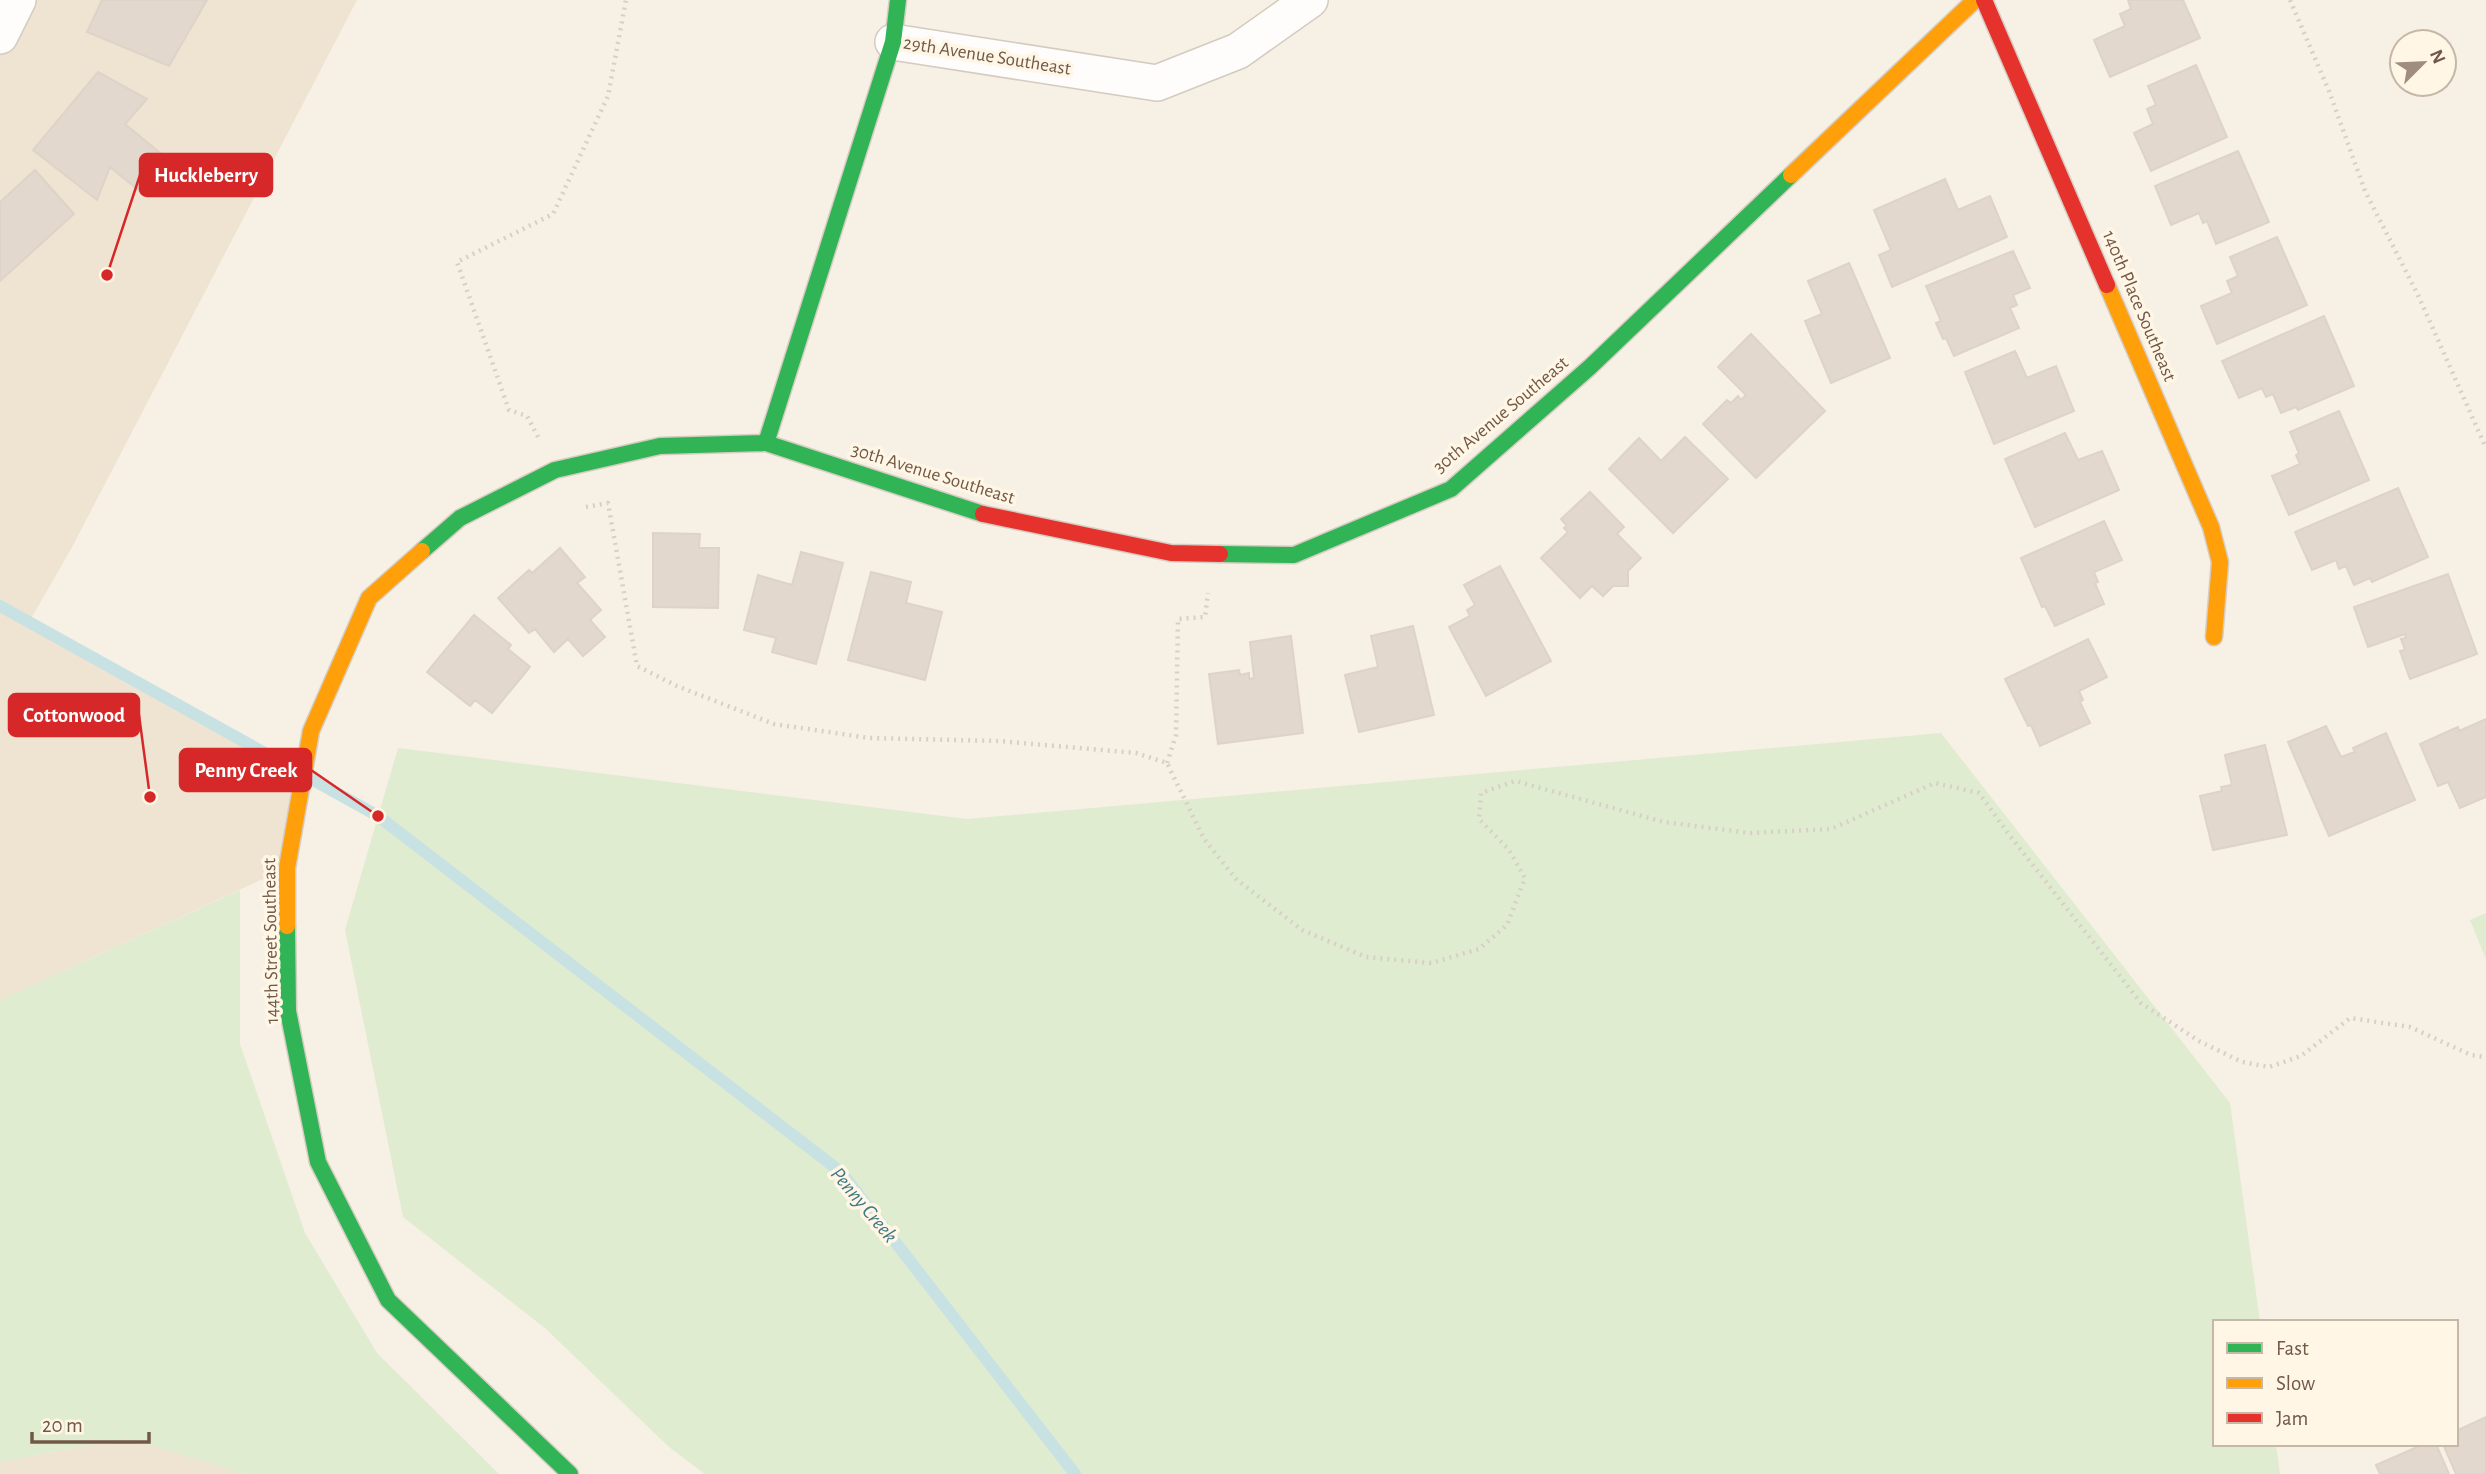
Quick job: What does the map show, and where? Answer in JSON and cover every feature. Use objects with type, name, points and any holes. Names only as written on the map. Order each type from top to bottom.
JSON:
[{"type":"street","points":[[0,36],[18,0]]},
{"type":"street","points":[[893,42],[898,0]]},
{"type":"street","name":"29th Avenue Southeast","points":[[766,443],[893,42],[1157,83],[1238,51],[1310,0]]},
{"type":"street","name":"30th Avenue Southeast","points":[[766,443],[979,513],[1171,553],[1294,555],[1451,489],[1590,367],[1975,0]]},
{"type":"street","name":"140th Place Southeast","points":[[1984,0],[2211,527],[2220,562],[2214,638]]},
{"type":"street","name":"144th Street Southeast","points":[[570,1474],[388,1300],[318,1163],[288,1011],[287,868],[311,731],[369,598],[460,518],[555,470],[660,446],[766,443]]},
{"type":"path","points":[[457,262],[553,214],[608,96],[626,0]]},
{"type":"path","points":[[2290,0],[2329,91],[2365,191],[2418,295],[2486,449]]},
{"type":"path","points":[[1212,554],[1205,617],[1178,619],[1176,735],[1167,763],[1204,839],[1236,879],[1302,930],[1366,957],[1430,963],[1479,949],[1507,925],[1525,878],[1509,850],[1479,819],[1481,793],[1515,781],[1664,822],[1750,833],[1831,829],[1935,783],[1979,793],[2141,1003],[2199,1041],[2231,1057],[2269,1067],[2301,1056],[2350,1018],[2410,1027],[2471,1055],[2486,1057]]},
{"type":"path","points":[[637,666],[677,686],[774,724],[869,738],[999,741],[1136,753],[1167,763]]},
{"type":"shaded area","points":[[0,0],[357,0],[71,549],[29,622],[304,775],[287,868],[0,1000]]},
{"type":"shaded area","points":[[126,1438],[245,1474],[0,1474],[0,1462]]},
{"type":"green space","points":[[1941,733],[2230,1103],[2260,1320],[2213,1320],[2213,1446],[2276,1446],[2280,1474],[705,1474],[669,1447],[546,1329],[403,1217],[345,930],[398,748],[967,819]]},
{"type":"green space","points":[[240,890],[240,1044],[305,1233],[377,1353],[499,1474],[245,1474],[126,1438],[0,1462],[0,1000]]},
{"type":"green space","points":[[2486,913],[2486,959],[2470,920]]},
{"type":"building","points":[[102,0],[207,0],[169,66],[87,32]]},
{"type":"building","points":[[2128,0],[2183,0],[2200,38],[2110,77],[2094,40],[2125,26],[2120,14],[2131,9]]},
{"type":"building","points":[[2196,65],[2227,137],[2151,171],[2134,133],[2153,124],[2147,109],[2156,105],[2148,86]]},
{"type":"building","points":[[98,72],[147,99],[125,124],[165,157],[142,193],[110,167],[97,200],[33,150]]},
{"type":"building","points":[[2238,151],[2269,222],[2216,244],[2207,221],[2203,223],[2199,213],[2171,225],[2155,186]]},
{"type":"building","points":[[35,170],[74,214],[0,281],[0,202]]},
{"type":"building","points":[[1945,179],[1958,210],[1990,196],[2007,237],[1892,287],[1879,255],[1891,250],[1874,210]]},
{"type":"building","points":[[2277,237],[2307,305],[2217,344],[2201,306],[2232,293],[2227,281],[2238,276],[2230,257]]},
{"type":"building","points":[[2013,251],[2030,288],[2013,295],[2017,305],[2010,308],[2019,328],[1954,356],[1936,323],[1941,321],[1926,286]]},
{"type":"building","points":[[1849,263],[1890,358],[1831,383],[1805,321],[1822,314],[1808,281]]},
{"type":"building","points":[[2324,316],[2354,386],[2298,410],[2296,407],[2281,413],[2273,394],[2266,397],[2262,388],[2239,398],[2222,361]]},
{"type":"building","points":[[1751,334],[1825,411],[1756,478],[1703,424],[1727,400],[1731,403],[1738,396],[1741,400],[1746,395],[1718,367]]},
{"type":"building","points":[[2015,351],[2027,378],[2056,366],[2074,411],[1994,444],[1965,372]]},
{"type":"building","points":[[2339,411],[2369,480],[2289,515],[2272,476],[2300,464],[2296,455],[2299,453],[2290,432]]},
{"type":"building","points":[[2065,433],[2078,460],[2102,451],[2119,490],[2035,527],[2005,459]]},
{"type":"building","points":[[1685,437],[1728,479],[1673,533],[1609,469],[1639,438],[1661,461]]},
{"type":"building","points":[[2398,488],[2428,557],[2372,582],[2370,578],[2354,585],[2346,566],[2339,569],[2336,560],[2312,570],[2295,532]]},
{"type":"building","points":[[1590,492],[1624,527],[1617,534],[1641,558],[1628,571],[1628,586],[1613,586],[1603,596],[1592,586],[1580,598],[1541,558],[1568,532],[1561,519]]},
{"type":"building","points":[[2104,521],[2122,560],[2094,572],[2098,582],[2095,583],[2104,604],[2055,626],[2045,606],[2042,607],[2021,558]]},
{"type":"building","points":[[653,533],[700,534],[699,548],[719,548],[718,608],[653,607]]},
{"type":"building","points":[[560,548],[585,577],[577,583],[601,610],[590,620],[605,637],[583,656],[568,639],[554,652],[535,629],[529,633],[498,598],[529,570],[532,573]]},
{"type":"building","points":[[801,552],[843,563],[816,664],[772,652],[776,638],[744,630],[758,575],[792,585]]},
{"type":"building","points":[[1500,566],[1551,661],[1486,696],[1449,627],[1470,616],[1467,610],[1475,605],[1464,585]]},
{"type":"building","points":[[871,572],[911,582],[906,603],[942,612],[925,680],[848,660]]},
{"type":"building","points":[[2448,574],[2477,654],[2410,679],[2400,651],[2405,650],[2401,639],[2406,638],[2405,634],[2368,647],[2354,607]]},
{"type":"building","points":[[474,615],[511,645],[508,649],[530,667],[492,713],[475,700],[470,706],[427,672]]},
{"type":"building","points":[[1413,626],[1434,715],[1359,732],[1345,675],[1378,667],[1371,636]]},
{"type":"building","points":[[1291,636],[1303,733],[1218,744],[1209,674],[1239,670],[1240,675],[1249,673],[1249,679],[1254,678],[1250,642]]},
{"type":"building","points":[[2088,639],[2107,677],[2079,691],[2083,700],[2080,702],[2090,723],[2040,746],[2005,679]]},
{"type":"building","points":[[2486,719],[2486,797],[2460,808],[2448,782],[2438,786],[2420,744],[2458,727],[2459,731]]},
{"type":"building","points":[[2326,726],[2341,757],[2355,752],[2353,748],[2386,733],[2415,800],[2329,836],[2288,742]]},
{"type":"building","points":[[2265,745],[2287,835],[2213,850],[2200,796],[2222,791],[2221,787],[2232,785],[2225,755]]},
{"type":"building","points":[[2486,1417],[2486,1474],[2456,1474],[2444,1446],[2458,1446],[2458,1430]]},
{"type":"building","points":[[2419,1446],[2437,1446],[2449,1474],[2380,1474],[2376,1465]]},
{"type":"waterway","name":"Penny Creek","points":[[0,606],[378,816],[841,1172],[1075,1474]]},
{"type":"traffic: fast","points":[[766,443],[893,42],[898,0]]},
{"type":"traffic: fast","points":[[1220,554],[1294,555],[1451,489],[1590,367],[1791,175]]},
{"type":"traffic: fast","points":[[422,551],[460,518],[555,470],[660,446],[766,443],[983,514]]},
{"type":"traffic: fast","points":[[287,926],[288,1011],[318,1162],[388,1300],[570,1474]]},
{"type":"traffic: slow","points":[[1791,175],[1975,0]]},
{"type":"traffic: slow","points":[[2107,285],[2211,527],[2220,562],[2214,637]]},
{"type":"traffic: slow","points":[[287,926],[287,868],[311,731],[369,598],[422,551]]},
{"type":"traffic: jam","points":[[1984,0],[2107,285]]},
{"type":"traffic: jam","points":[[983,514],[1171,553],[1220,554]]},
{"type":"place","name":"Huckleberry","points":[[107,275]]},
{"type":"place","name":"Cottonwood","points":[[150,797]]},
{"type":"place","name":"Penny Creek","points":[[378,816]]}]
